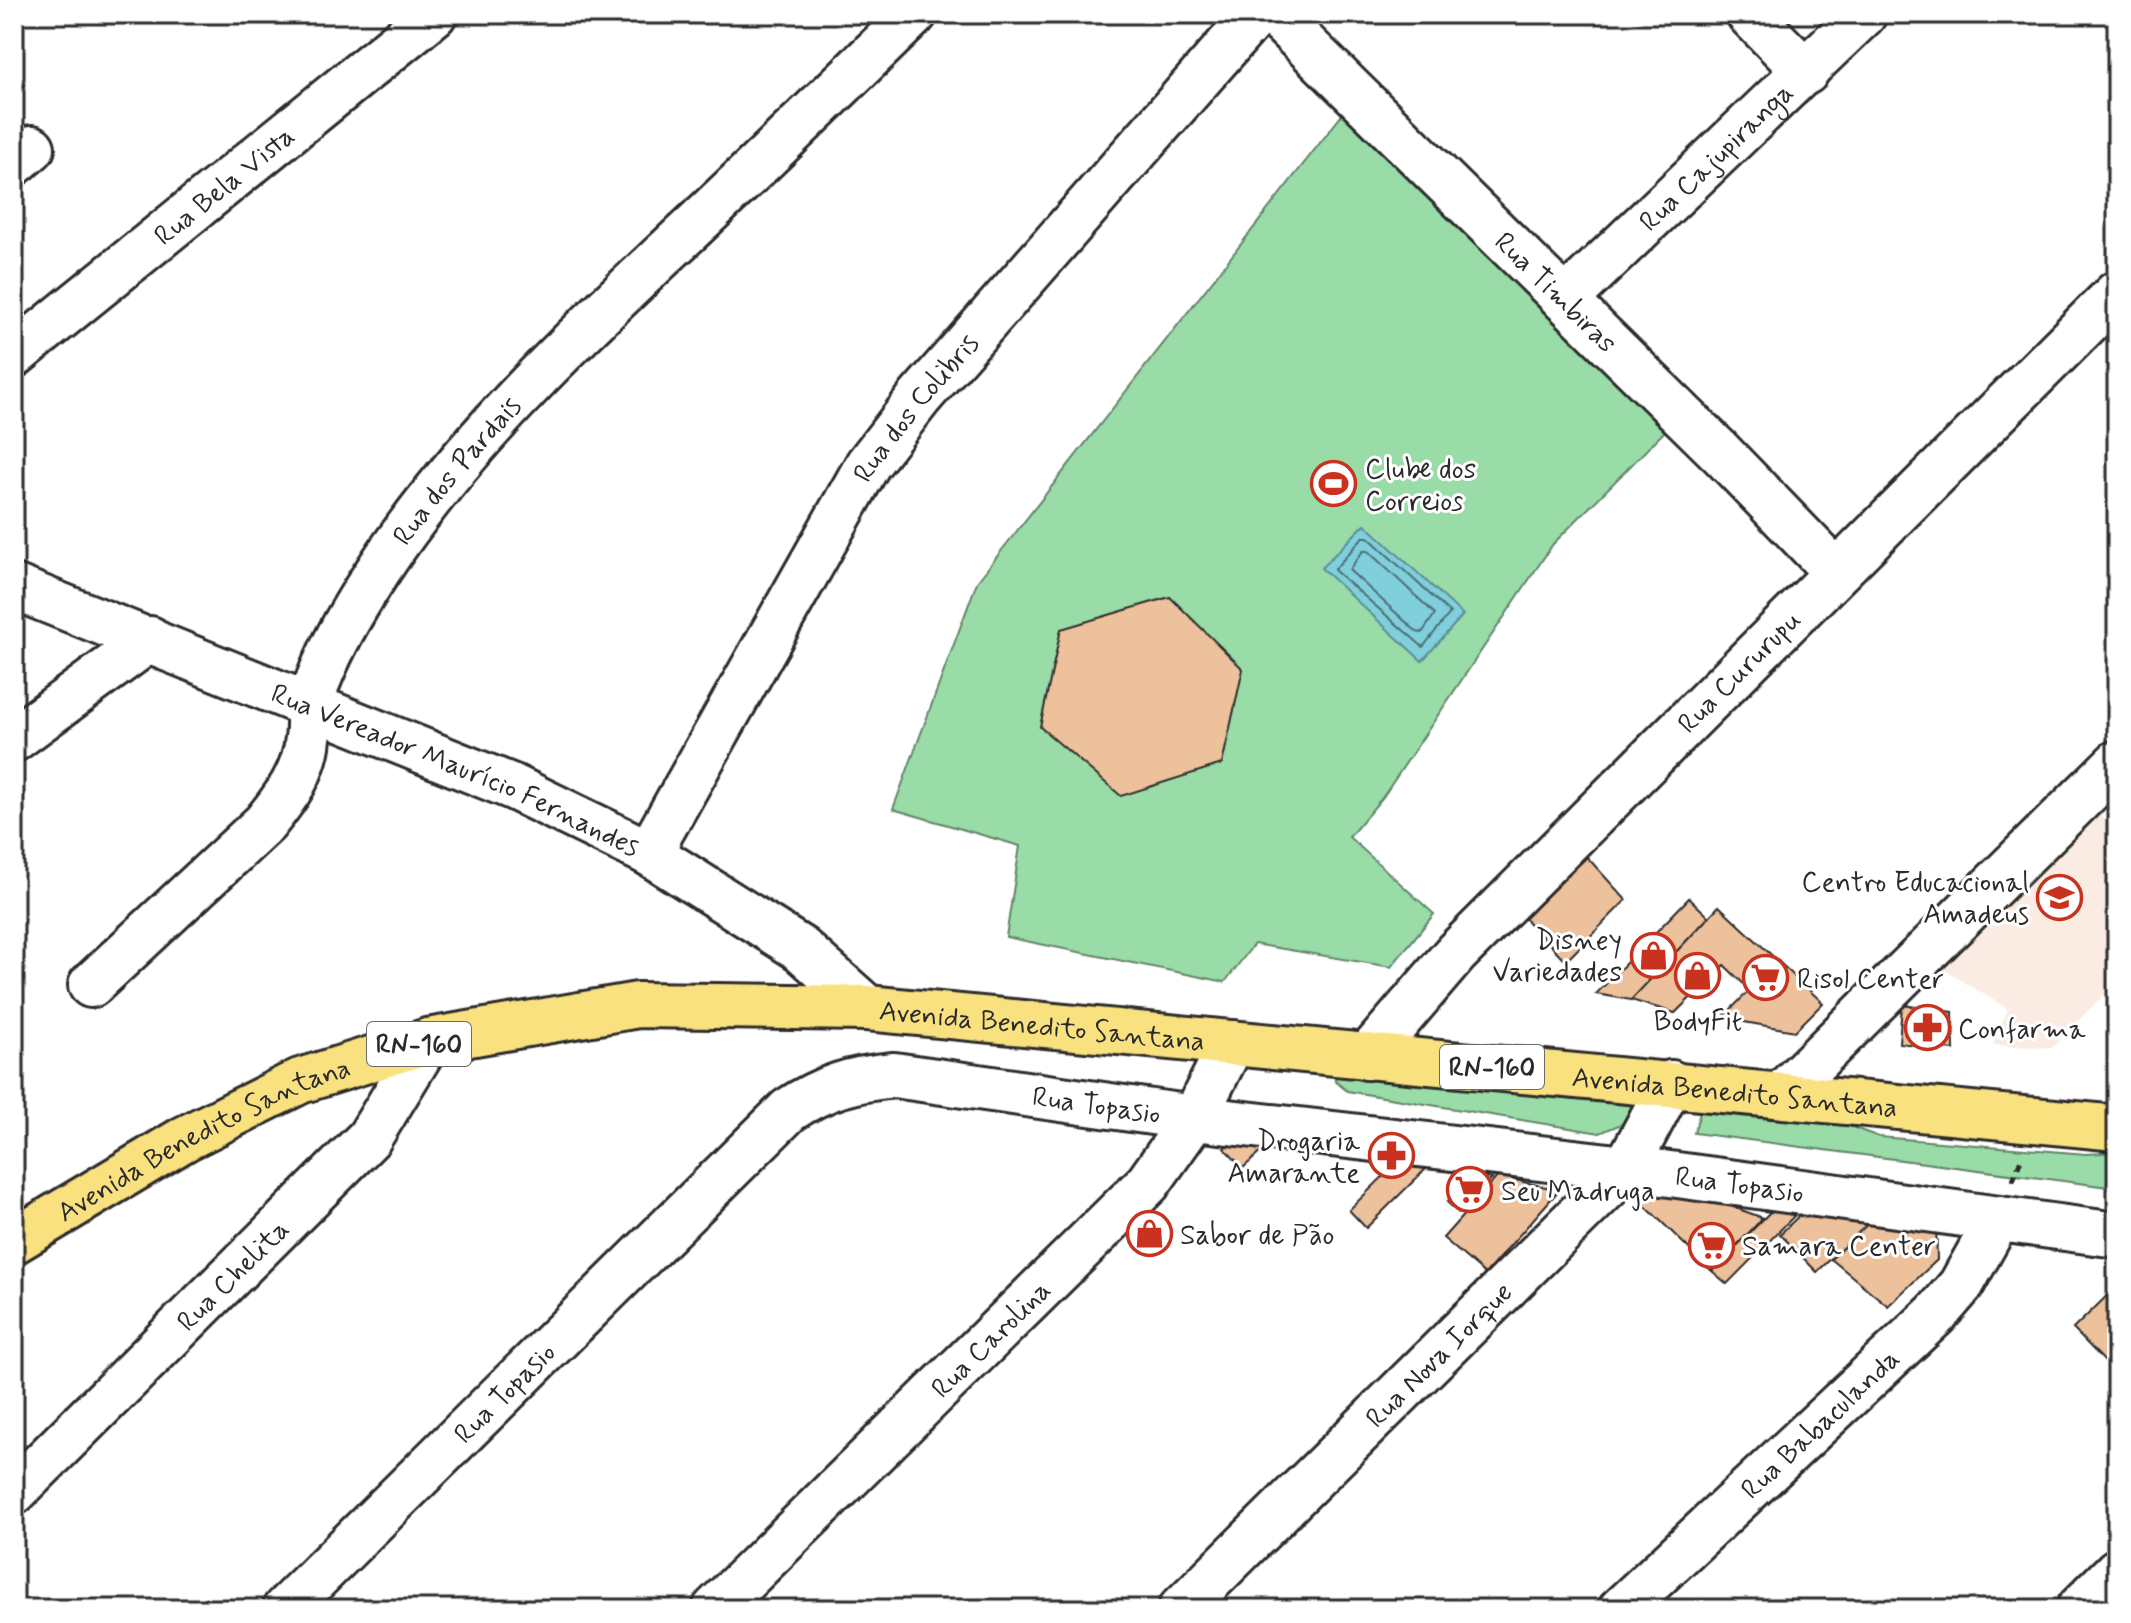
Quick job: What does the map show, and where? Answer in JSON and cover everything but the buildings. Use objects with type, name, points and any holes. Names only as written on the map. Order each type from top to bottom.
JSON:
[{"type":"main road","name":"Avenida Benedito Santana","points":[[14,1241],[184,1139],[300,1081],[428,1041],[638,1005],[867,1008],[2117,1128]]},
{"type":"street","name":"Rua Bela Vista","points":[[14,355],[434,14]]},
{"type":"street","name":"Rua dos Pardais","points":[[91,985],[265,823],[289,793],[301,768],[308,741],[310,703],[348,620],[394,548],[455,469],[517,397],[914,14]]},
{"type":"street","name":"Rua dos Colibris","points":[[649,853],[868,464],[920,397],[1256,14]]},
{"type":"street","name":"Rua Timbiras","points":[[1274,14],[1835,571]]},
{"type":"street","points":[[1749,14],[1806,72]]},
{"type":"street","name":"Rua Cajupiranga","points":[[1565,300],[1864,14]]},
{"type":"street","name":"Rua Cururupu","points":[[1367,1057],[1456,953],[1835,571],[2117,293]]},
{"type":"street","name":"Rua Vereador Maurício Fernandes","points":[[14,587],[310,703],[513,787],[649,853],[801,949],[867,1008]]},
{"type":"street","points":[[14,739],[150,639]]},
{"type":"street","points":[[1781,1095],[2117,763]]},
{"type":"street","name":"Rua Chelita","points":[[14,1492],[369,1138],[428,1041]]},
{"type":"street","name":"Rua Carolina","points":[[715,1609],[1148,1183],[1194,1118],[1232,1043]]},
{"type":"street","name":"Rua Topasio","points":[[285,1609],[789,1110],[811,1095],[847,1081],[894,1075],[1194,1118],[1626,1168],[2117,1235]]},
{"type":"street","name":"Rua Nova Iorque","points":[[1181,1609],[1626,1168],[1671,1083]]},
{"type":"street","name":"Rua Babaculanda","points":[[1621,1609],[1936,1314],[1968,1273],[1998,1219]]},
{"type":"street","points":[[2079,1609],[2117,1571]]},
{"type":"shaded area","name":"Centro Educacional Amadeus","points":[[2094,810],[2117,831],[2117,981],[2052,1048],[1993,1045],[2008,1009],[1933,963]]},
{"type":"green space","name":"Clube dos Correios","points":[[1352,102],[1673,423],[1553,544],[1383,797],[1349,837],[1434,914],[1391,967],[1254,944],[1225,982],[1006,937],[1020,846],[893,809],[977,582]]},
{"type":"green space","points":[[1333,1069],[1630,1090],[1634,1108],[1626,1122],[1600,1133],[1347,1091],[1335,1081]]},
{"type":"green space","points":[[1792,1105],[1879,1137],[2086,1154],[2117,1152],[2117,1188],[1694,1133],[1701,1109]]},
{"type":"water","points":[[1365,524],[1463,615],[1422,661],[1321,568]]},
{"type":"place","name":"Clube dos Correios","points":[[1334,484]]},
{"type":"place","name":"Centro Educacional Amadeus","points":[[2060,897]]},
{"type":"place","name":"Disney Variedades","points":[[1653,955]]},
{"type":"place","name":"BodyFit","points":[[1698,976]]},
{"type":"place","name":"Risol Center","points":[[1766,978]]},
{"type":"place","name":"Confarma","points":[[1927,1028]]},
{"type":"place","name":"Drogaria Amarante","points":[[1391,1156]]},
{"type":"place","name":"Seu Madruga","points":[[1470,1190]]},
{"type":"place","name":"Sabor de Pão","points":[[1149,1234]]},
{"type":"place","name":"Samara Center","points":[[1711,1245]]}]
